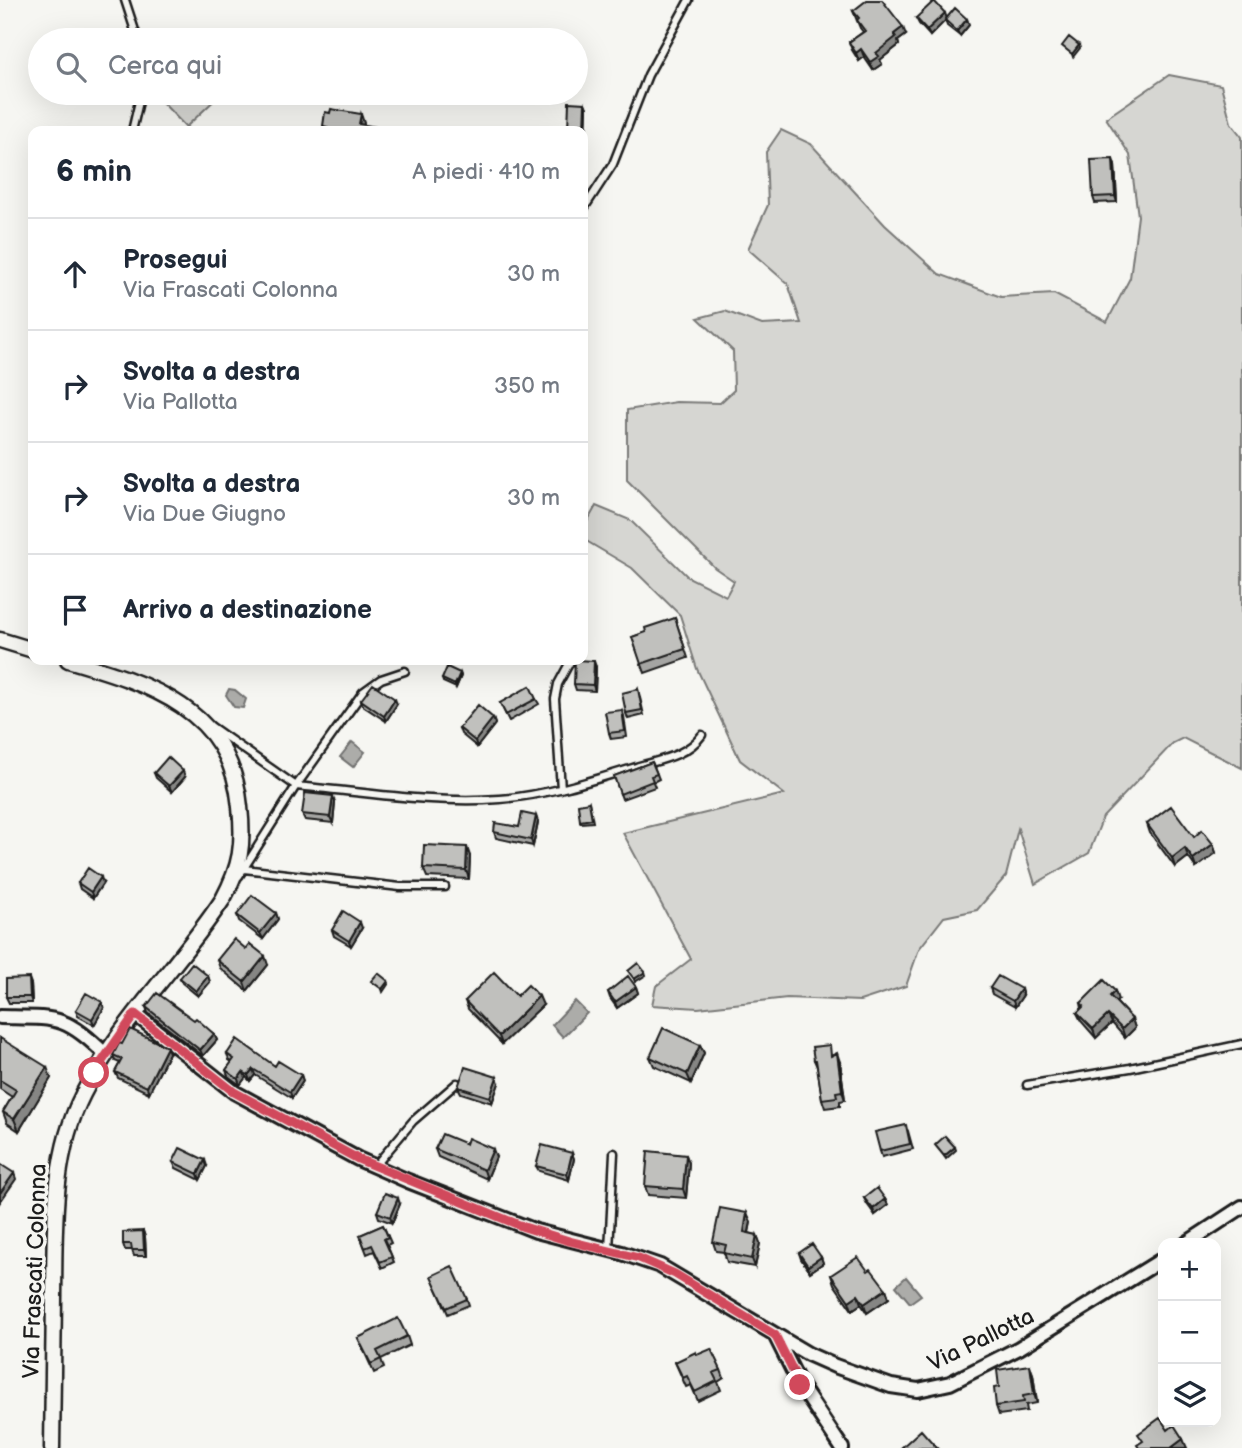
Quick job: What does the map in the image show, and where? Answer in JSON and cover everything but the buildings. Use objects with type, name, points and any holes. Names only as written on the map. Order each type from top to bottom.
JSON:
[{"type":"street","points":[[0,640],[28,648]]},
{"type":"street","name":"Via Frascati Colonna","points":[[52,1448],[55,1234],[60,1169],[76,1109],[106,1055],[220,904],[231,885],[241,855],[243,834],[238,787],[230,761],[220,743],[201,721],[178,704],[128,680],[83,665]]},
{"type":"street","name":"Via Pallotta","points":[[135,1014],[210,1075],[242,1097],[375,1166],[524,1227],[639,1258],[668,1270],[826,1363],[912,1390],[936,1388],[950,1383],[1019,1348],[1158,1262]]},
{"type":"street","points":[[0,1017],[45,1018],[66,1022],[106,1055]]},
{"type":"street","points":[[1195,1238],[1242,1207]]},
{"type":"street","points":[[775,1335],[800,1385],[842,1448]]},
{"type":"lane","points":[[125,0],[134,28]]},
{"type":"lane","points":[[588,202],[609,171],[644,84],[689,0]]},
{"type":"lane","points":[[133,126],[138,105]]},
{"type":"lane","points":[[561,789],[555,699],[558,684],[568,665]]},
{"type":"lane","points":[[220,904],[296,786],[363,692],[381,679],[405,671]]},
{"type":"lane","points":[[178,704],[296,786],[469,800],[516,797],[561,789],[683,752],[702,735]]},
{"type":"lane","points":[[244,869],[400,887],[445,887]]},
{"type":"lane","points":[[1027,1085],[1242,1044]]},
{"type":"lane","points":[[375,1166],[413,1122],[457,1083]]},
{"type":"lane","points":[[610,1250],[614,1153]]},
{"type":"shaded area","points":[[1169,75],[1221,85],[1231,123],[1242,137],[1242,768],[1183,738],[1173,743],[1103,817],[1089,853],[1035,884],[1018,829],[1006,876],[977,910],[944,917],[919,949],[906,986],[860,1001],[787,998],[698,1008],[652,1005],[656,986],[691,959],[623,833],[784,794],[740,760],[697,669],[680,615],[632,568],[588,542],[588,520],[596,506],[630,520],[688,577],[726,596],[734,581],[715,568],[627,480],[627,410],[676,402],[720,403],[734,390],[733,351],[698,318],[725,311],[762,325],[801,323],[788,284],[748,249],[768,205],[766,152],[781,130],[811,144],[885,225],[939,274],[1001,297],[1054,294],[1107,322],[1130,278],[1138,216],[1130,155],[1106,118]]},
{"type":"shaded area","points":[[165,105],[209,105],[187,126]]},
{"type":"shaded area","points":[[229,689],[235,690],[246,699],[243,708],[234,707],[226,695]]},
{"type":"shaded area","points":[[352,742],[365,752],[353,767],[340,757]]},
{"type":"shaded area","points":[[575,1001],[587,1013],[563,1037],[552,1025]]},
{"type":"shaded area","points":[[906,1277],[921,1295],[910,1303],[896,1286]]},
{"type":"route","points":[[94,1073],[135,1014],[234,1092],[358,1159],[524,1227],[639,1258],[675,1274],[775,1335],[800,1385]]}]
